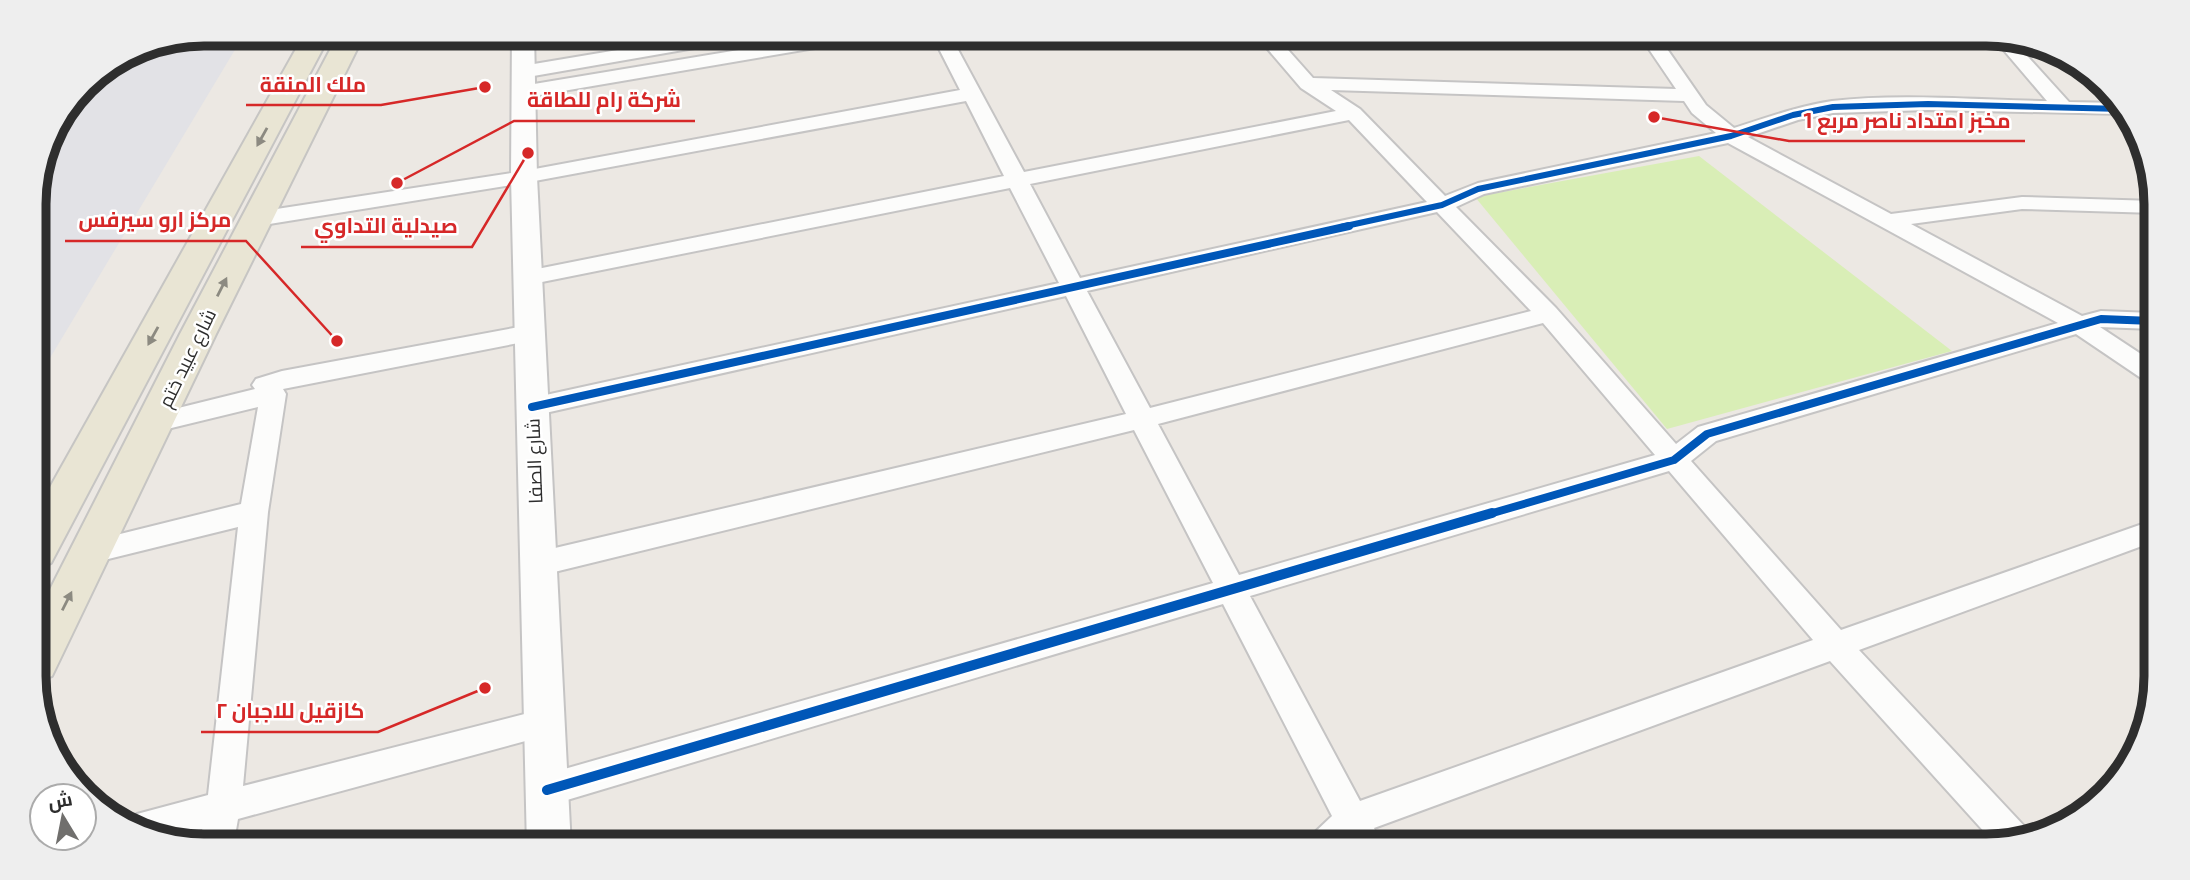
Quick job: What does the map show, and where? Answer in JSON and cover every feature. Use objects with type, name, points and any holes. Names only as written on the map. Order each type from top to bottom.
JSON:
[{"type":"main road","name":"شارع عبيد ختم","points":[[46,534],[334,46]]},
{"type":"main road","name":"شارع عبيد ختم","points":[[46,642],[257,219],[335,46]]},
{"type":"street","name":"شارع الصفا","points":[[523,46],[527,278],[549,834]]},
{"type":"street","points":[[522,82],[691,46]]},
{"type":"street","points":[[522,82],[781,46]]},
{"type":"street","points":[[947,46],[1359,833],[1835,645],[2144,534]]},
{"type":"street","points":[[1275,46],[1308,84],[1353,113],[1548,314],[1835,645],[2007,833]]},
{"type":"street","points":[[1656,46],[1688,95],[1731,136],[2081,326],[2144,369]]},
{"type":"street","points":[[2009,47],[2063,107]]},
{"type":"street","points":[[1308,84],[1688,95]]},
{"type":"street","points":[[257,219],[524,177],[972,94]]},
{"type":"street","points":[[532,407],[1442,205],[1478,189],[1731,136],[1793,115],[1833,107],[1928,104],[2112,108]]},
{"type":"street","points":[[527,278],[1353,113]]},
{"type":"street","points":[[1887,221],[2022,204],[2144,207]]},
{"type":"street","points":[[538,564],[1142,419],[1548,314]]},
{"type":"street","points":[[547,790],[1674,460],[1707,434],[2101,319],[2144,321]]},
{"type":"street","points":[[273,394],[265,385],[530,333]]},
{"type":"street","points":[[155,423],[273,394]]},
{"type":"street","points":[[219,834],[224,806],[254,512],[273,394]]},
{"type":"street","points":[[92,552],[254,512]]},
{"type":"street","points":[[152,826],[544,723]]},
{"type":"shaded area","points":[[193,46],[237,46],[46,365],[47,183],[58,143],[72,116],[107,78],[143,58]]},
{"type":"green space","points":[[1699,156],[1952,351],[1667,429],[1475,197]]},
{"type":"cycle path","points":[[532,407],[1442,205],[1478,189],[1731,136],[1793,115],[1833,107],[1928,104],[2112,109]]},
{"type":"cycle path","points":[[547,790],[1674,460],[1707,434],[2101,319],[2144,321]]},
{"type":"place","name":"ملك المنقة","points":[[485,87]]},
{"type":"place","name":"مخبز امتداد ناصر مربع 1","points":[[1654,117]]},
{"type":"place","name":"صيدلية التداوي","points":[[528,153]]},
{"type":"place","name":"شركة رام للطاقة","points":[[397,183]]},
{"type":"place","name":"مركز ارو سيرفس","points":[[337,341]]},
{"type":"place","name":"كازقيل للاجبان ٢","points":[[485,688]]}]
